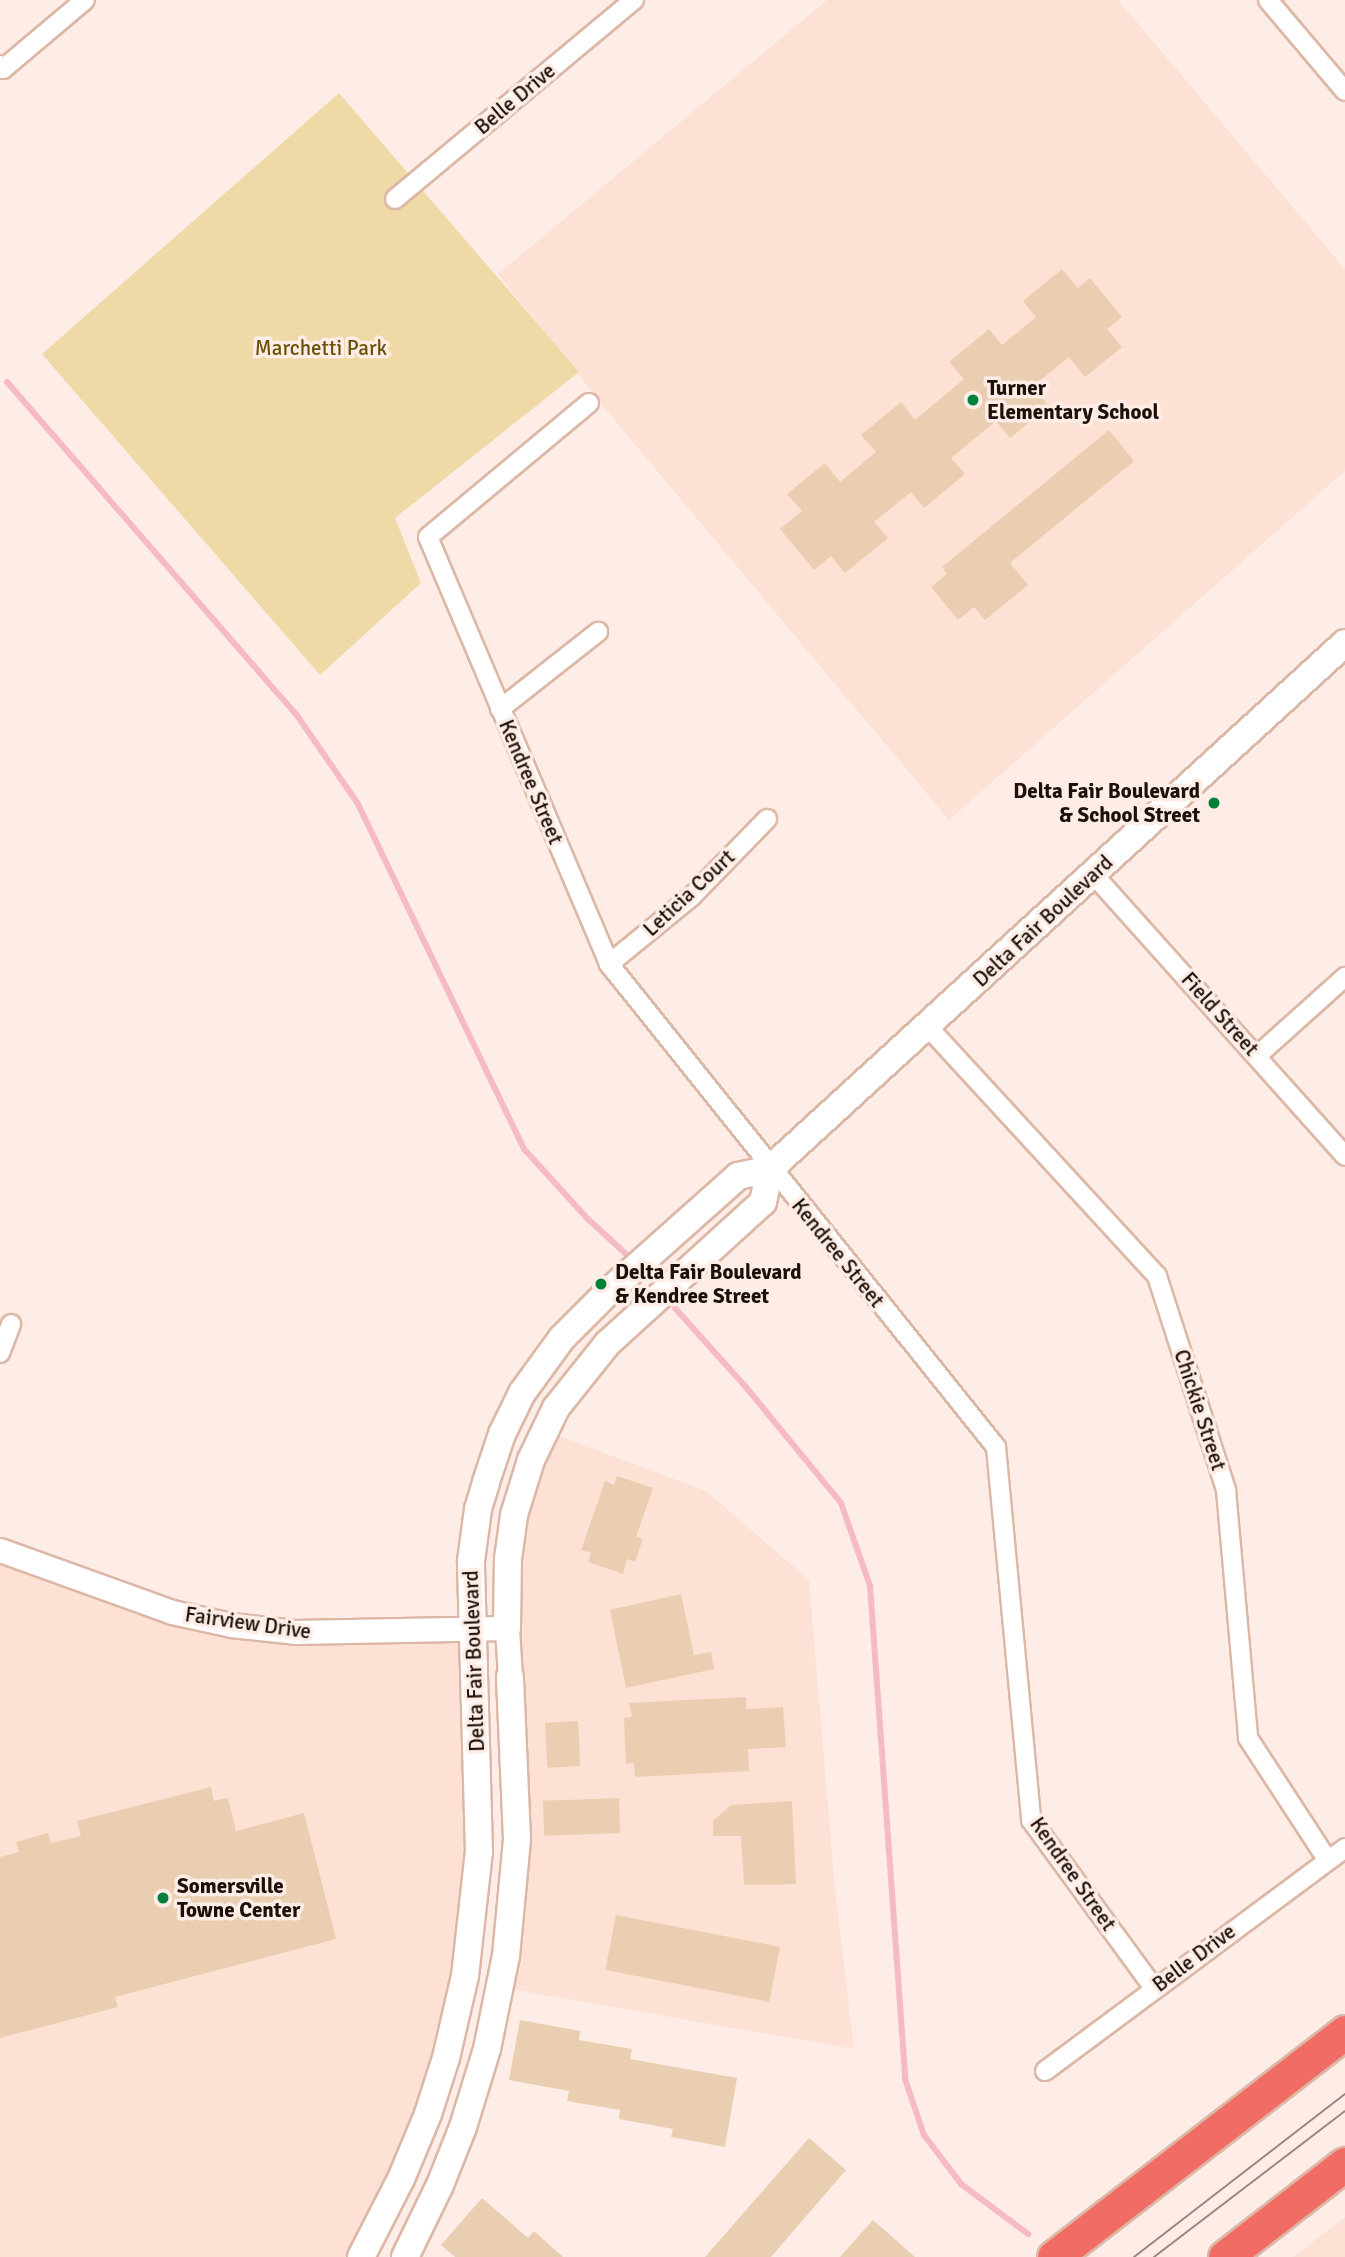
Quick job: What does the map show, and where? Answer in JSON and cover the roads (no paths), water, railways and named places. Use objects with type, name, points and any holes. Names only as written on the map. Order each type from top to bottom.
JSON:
[{"type":"highway","points":[[1054,2257],[1345,2032]]},
{"type":"highway","points":[[1225,2257],[1345,2164]]},
{"type":"main road","name":"Delta Fair Boulevard","points":[[361,2257],[401,2179],[428,2114],[446,2058],[465,1976],[479,1852],[471,1561],[478,1509],[502,1434],[522,1393],[562,1338],[608,1292],[738,1175],[770,1169],[1345,643]]},
{"type":"main road","name":"Delta Fair Boulevard","points":[[507,1628],[508,1559],[514,1515],[531,1460],[556,1408],[607,1344],[763,1202],[770,1169]]},
{"type":"main road","name":"Delta Fair Boulevard","points":[[405,2257],[463,2127],[487,2049],[506,1956],[517,1839],[510,1677]]},
{"type":"street","points":[[1,67],[85,0]]},
{"type":"street","name":"Belle Drive","points":[[395,199],[634,0]]},
{"type":"street","points":[[1268,0],[1345,92]]},
{"type":"street","name":"Kendree Street","points":[[589,403],[428,537],[608,964],[996,1447],[1031,1820],[1154,1988]]},
{"type":"street","points":[[500,709],[598,632]]},
{"type":"street","name":"Leticia Court","points":[[608,964],[691,897],[767,819]]},
{"type":"street","name":"Field Street","points":[[1093,874],[1258,1055],[1345,1156]]},
{"type":"street","points":[[1258,1055],[1345,977]]},
{"type":"street","name":"Chickie Street","points":[[928,1027],[1157,1276],[1226,1490],[1248,1738],[1327,1859]]},
{"type":"street","points":[[0,1353],[11,1324]]},
{"type":"street","name":"Fairview Drive","points":[[0,1550],[172,1612],[230,1625],[295,1632],[507,1628]]},
{"type":"street","name":"Delta Fair Boulevard","points":[[507,1628],[510,1677]]},
{"type":"street","name":"Belle Drive","points":[[1045,2071],[1345,1847]]},
{"type":"waterway","points":[[7,382],[296,714],[358,804],[524,1149],[588,1219],[626,1254]]},
{"type":"waterway","points":[[675,1308],[745,1386],[841,1503],[870,1586],[905,2079],[924,2135],[961,2184],[1028,2234]]},
{"type":"tram line","points":[[1134,2257],[1345,2094]]},
{"type":"tram line","points":[[1154,2257],[1345,2111]]},
{"type":"place","name":"Turner Elementary School","points":[[973,400]]},
{"type":"place","name":"Delta Fair Boulevard & School Street","points":[[1214,803]]},
{"type":"place","name":"Delta Fair Boulevard & Kendree Street","points":[[601,1284]]},
{"type":"place","name":"Somersville Towne Center","points":[[163,1898]]},
{"type":"park label","name":"Marchetti Park","points":[[321,348]]}]
